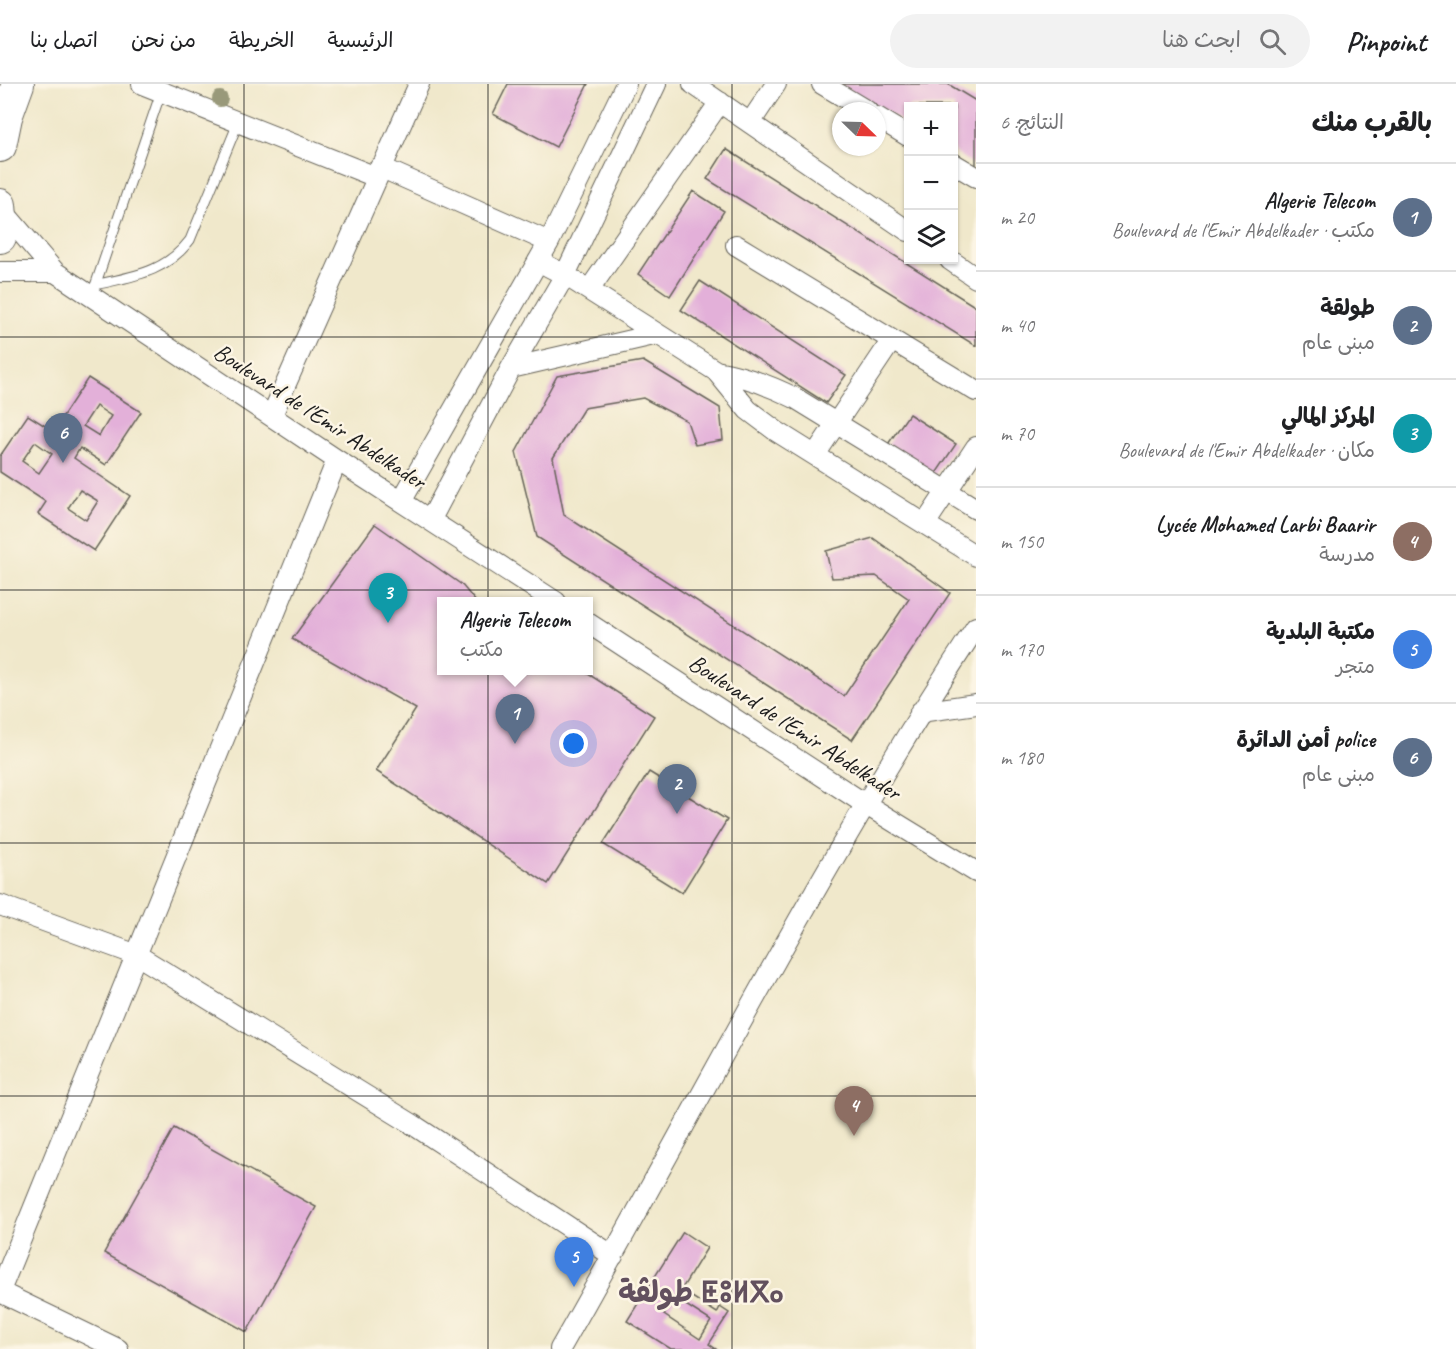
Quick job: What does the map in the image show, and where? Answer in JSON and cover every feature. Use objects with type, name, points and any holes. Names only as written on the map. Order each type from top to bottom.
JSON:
[{"type":"main road","points":[[0,146],[6,117],[18,84]]},
{"type":"street","points":[[142,84],[238,123],[378,172],[549,242]]},
{"type":"street","points":[[272,415],[419,84]]},
{"type":"street","points":[[402,500],[549,242],[626,84]]},
{"type":"street","points":[[431,519],[511,368],[566,275],[656,84]]},
{"type":"street","points":[[693,84],[904,228]]},
{"type":"street","points":[[750,123],[776,84]]},
{"type":"street","points":[[822,84],[852,102]]},
{"type":"street","points":[[589,290],[720,102]]},
{"type":"street","points":[[886,122],[904,133]]},
{"type":"street","points":[[958,166],[976,177]]},
{"type":"street","name":"Boulevard de l'Emir Abdelkader","points":[[0,217],[55,272],[94,291],[337,460],[548,597]]},
{"type":"street","points":[[736,245],[976,391]]},
{"type":"street","points":[[538,261],[566,275],[716,372],[748,410],[814,455],[976,556]]},
{"type":"street","points":[[956,264],[976,278]]},
{"type":"street","points":[[0,272],[55,272]]},
{"type":"street","points":[[511,368],[658,334]]},
{"type":"street","points":[[814,455],[892,340]]},
{"type":"street","points":[[716,372],[741,375],[764,382],[837,422],[976,509]]},
{"type":"street","points":[[926,524],[976,447]]},
{"type":"street","points":[[118,1349],[0,1292],[337,460]]},
{"type":"street","name":"Boulevard de l'Emir Abdelkader","points":[[593,626],[865,804],[976,872]]},
{"type":"street","points":[[560,1349],[865,804],[920,712],[976,627]]},
{"type":"street","points":[[920,712],[976,704]]},
{"type":"street","points":[[0,905],[137,955],[412,1124],[613,1256]]},
{"type":"lane","points":[[94,291],[161,92]]},
{"type":"lane","points":[[94,291],[154,270],[177,257],[190,240],[238,123]]},
{"type":"building","points":[[508,84],[588,84],[556,147],[493,114]]},
{"type":"building","points":[[839,84],[948,84],[976,101],[976,166],[958,155],[958,102],[904,102],[904,123],[886,112],[886,102],[869,102]]},
{"type":"building","points":[[726,149],[904,261],[904,264],[908,264],[976,307],[976,346],[707,179]]},
{"type":"building","points":[[693,191],[724,211],[670,296],[638,274]]},
{"type":"building","points":[[700,281],[846,375],[826,403],[681,310]]},
{"type":"building","points":[[643,361],[720,408],[723,440],[695,445],[687,421],[643,398],[584,408],[553,458],[564,515],[844,696],[909,599],[876,576],[832,578],[826,551],[873,538],[950,593],[852,740],[537,537],[516,452],[557,376]]},
{"type":"building","points":[[88,378],[141,412],[106,465],[80,448],[74,458],[130,496],[94,551],[38,514],[46,502],[0,472],[0,456],[28,415],[53,431]],"holes":[[[96,406],[111,416],[99,436],[83,426]],[[35,442],[52,454],[39,473],[22,461]],[[80,490],[98,501],[86,520],[68,508]]]},
{"type":"building","points":[[909,414],[956,444],[935,475],[888,444]]},
{"type":"building","points":[[375,524],[462,585],[472,597],[437,597],[437,675],[590,675],[654,716],[548,884],[376,771],[416,709],[292,639]]},
{"type":"building","points":[[649,772],[727,820],[682,893],[603,844]]},
{"type":"building","points":[[174,1128],[316,1207],[247,1332],[104,1253]]},
{"type":"building","points":[[683,1232],[707,1248],[681,1290],[717,1313],[720,1307],[729,1313],[709,1344],[716,1349],[671,1349],[627,1321]],"holes":[[[675,1298],[711,1321],[700,1339],[664,1315]]]},
{"type":"place","name":"police أمن الدائرة","points":[[63,463]]},
{"type":"place","name":"المركز المالي","points":[[388,623]]},
{"type":"place","name":"Algerie Telecom","points":[[515,744]]},
{"type":"place","name":"طولقة","points":[[677,814]]},
{"type":"place","name":"Lycée Mohamed Larbi Baarir","points":[[854,1136]]},
{"type":"place","name":"مكتبة البلدية","points":[[574,1287]]},
{"type":"district","name":"طولڤة ⵟⵓⵍⴳⴰ","points":[[701,1292]]}]
